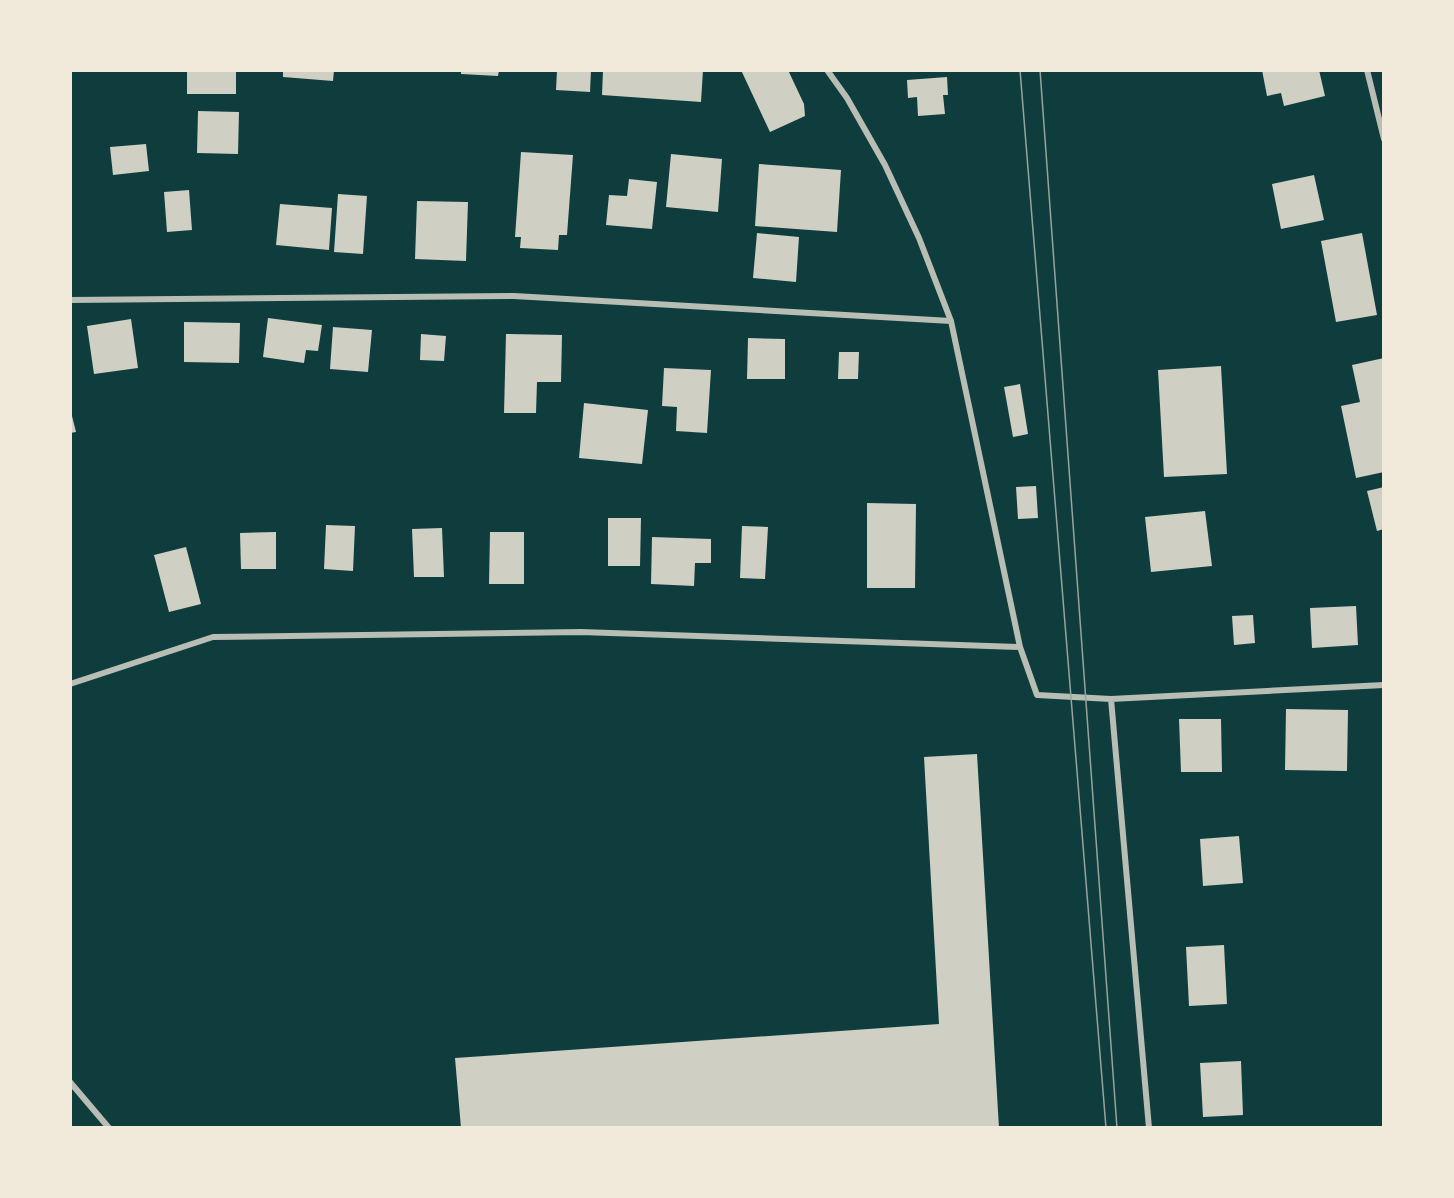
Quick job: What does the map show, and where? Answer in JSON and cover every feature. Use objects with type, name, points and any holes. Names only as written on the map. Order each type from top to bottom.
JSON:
[{"type":"street","points":[[827,70],[847,98],[885,165],[919,238],[951,321],[1020,647],[1036,695],[1111,699],[1383,685]]},
{"type":"street","points":[[1367,70],[1383,139]]},
{"type":"street","points":[[70,300],[514,296],[951,321]]},
{"type":"street","points":[[70,684],[213,638],[581,632],[1020,647]]},
{"type":"street","points":[[1111,699],[1149,1128]]},
{"type":"street","points":[[70,1082],[109,1128]]},
{"type":"building","points":[[187,70],[236,70],[236,94],[187,94]]},
{"type":"building","points":[[283,70],[334,70],[333,81],[283,77]]},
{"type":"building","points":[[461,70],[499,70],[498,76],[461,74]]},
{"type":"building","points":[[557,70],[591,70],[590,92],[556,90]]},
{"type":"building","points":[[603,70],[703,70],[701,102],[602,95]]},
{"type":"building","points":[[741,70],[788,70],[804,104],[805,116],[770,132]]},
{"type":"building","points":[[1262,70],[1319,70],[1325,96],[1284,106],[1281,93],[1267,96]]},
{"type":"building","points":[[947,77],[948,95],[943,95],[945,114],[918,116],[917,97],[908,98],[907,80]]},
{"type":"building","points":[[198,111],[239,112],[238,154],[197,153]]},
{"type":"building","points":[[146,144],[149,171],[113,175],[110,147]]},
{"type":"building","points":[[521,152],[573,155],[567,235],[559,235],[558,250],[520,248],[521,237],[515,237]]},
{"type":"building","points":[[671,154],[722,159],[718,212],[666,207]]},
{"type":"building","points":[[759,164],[841,170],[837,232],[755,226]]},
{"type":"building","points":[[1314,175],[1324,220],[1281,229],[1272,184]]},
{"type":"building","points":[[629,179],[657,182],[652,229],[606,225],[609,195],[627,196]]},
{"type":"building","points":[[189,190],[192,230],[167,232],[164,192]]},
{"type":"building","points":[[338,194],[367,196],[363,254],[334,252]]},
{"type":"building","points":[[417,201],[468,202],[466,261],[415,259]]},
{"type":"building","points":[[280,204],[332,208],[329,250],[276,245]]},
{"type":"building","points":[[757,233],[799,237],[796,282],[753,278]]},
{"type":"building","points":[[1362,233],[1377,315],[1336,322],[1321,241]]},
{"type":"building","points":[[268,318],[322,325],[318,351],[306,350],[304,363],[263,357]]},
{"type":"building","points":[[131,319],[138,368],[94,374],[87,326]]},
{"type":"building","points":[[184,322],[240,323],[239,363],[184,362]]},
{"type":"building","points":[[333,327],[372,330],[368,372],[330,369]]},
{"type":"building","points":[[421,334],[446,336],[444,361],[420,360]]},
{"type":"building","points":[[506,334],[562,335],[561,382],[537,382],[536,413],[504,413]]},
{"type":"building","points":[[748,338],[785,339],[785,379],[747,379]]},
{"type":"building","points":[[839,352],[859,352],[858,379],[838,379]]},
{"type":"building","points":[[1384,358],[1384,472],[1356,478],[1341,406],[1360,402],[1352,365]]},
{"type":"building","points":[[1221,366],[1227,474],[1164,477],[1158,370]]},
{"type":"building","points":[[664,368],[711,370],[707,433],[676,431],[677,407],[662,406]]},
{"type":"building","points":[[1020,384],[1028,434],[1013,437],[1004,387]]},
{"type":"building","points":[[584,403],[648,410],[642,464],[579,458]]},
{"type":"building","points":[[70,408],[76,432],[70,433]]},
{"type":"building","points":[[1036,486],[1038,518],[1018,519],[1016,487]]},
{"type":"building","points":[[1384,487],[1384,529],[1377,531],[1367,491]]},
{"type":"building","points":[[867,503],[916,504],[915,588],[867,588]]},
{"type":"building","points":[[1205,511],[1212,566],[1151,572],[1145,517]]},
{"type":"building","points":[[608,518],[641,518],[640,566],[608,566]]},
{"type":"building","points":[[326,525],[355,526],[353,571],[324,569]]},
{"type":"building","points":[[742,526],[768,527],[765,579],[740,578]]},
{"type":"building","points":[[442,528],[444,577],[414,577],[412,529]]},
{"type":"building","points":[[276,532],[276,569],[241,569],[240,533]]},
{"type":"building","points":[[490,532],[524,532],[524,584],[489,584]]},
{"type":"building","points":[[652,537],[711,539],[711,563],[695,563],[694,586],[651,584]]},
{"type":"building","points":[[186,547],[201,604],[169,612],[154,555]]},
{"type":"building","points":[[1356,606],[1358,645],[1312,648],[1310,608]]},
{"type":"building","points":[[1253,615],[1255,643],[1234,645],[1232,616]]},
{"type":"building","points":[[1286,709],[1348,710],[1347,771],[1285,770]]},
{"type":"building","points":[[1179,719],[1221,719],[1222,772],[1181,772]]},
{"type":"building","points":[[977,754],[999,1128],[461,1128],[455,1058],[939,1024],[924,757]]},
{"type":"building","points":[[1239,836],[1243,883],[1203,886],[1200,839]]},
{"type":"building","points":[[1224,945],[1227,1004],[1189,1006],[1186,947]]},
{"type":"building","points":[[1241,1061],[1243,1115],[1203,1117],[1200,1063]]},
{"type":"tram line","points":[[1020,70],[1106,1128]]},
{"type":"tram line","points":[[1040,70],[1117,1128]]}]
